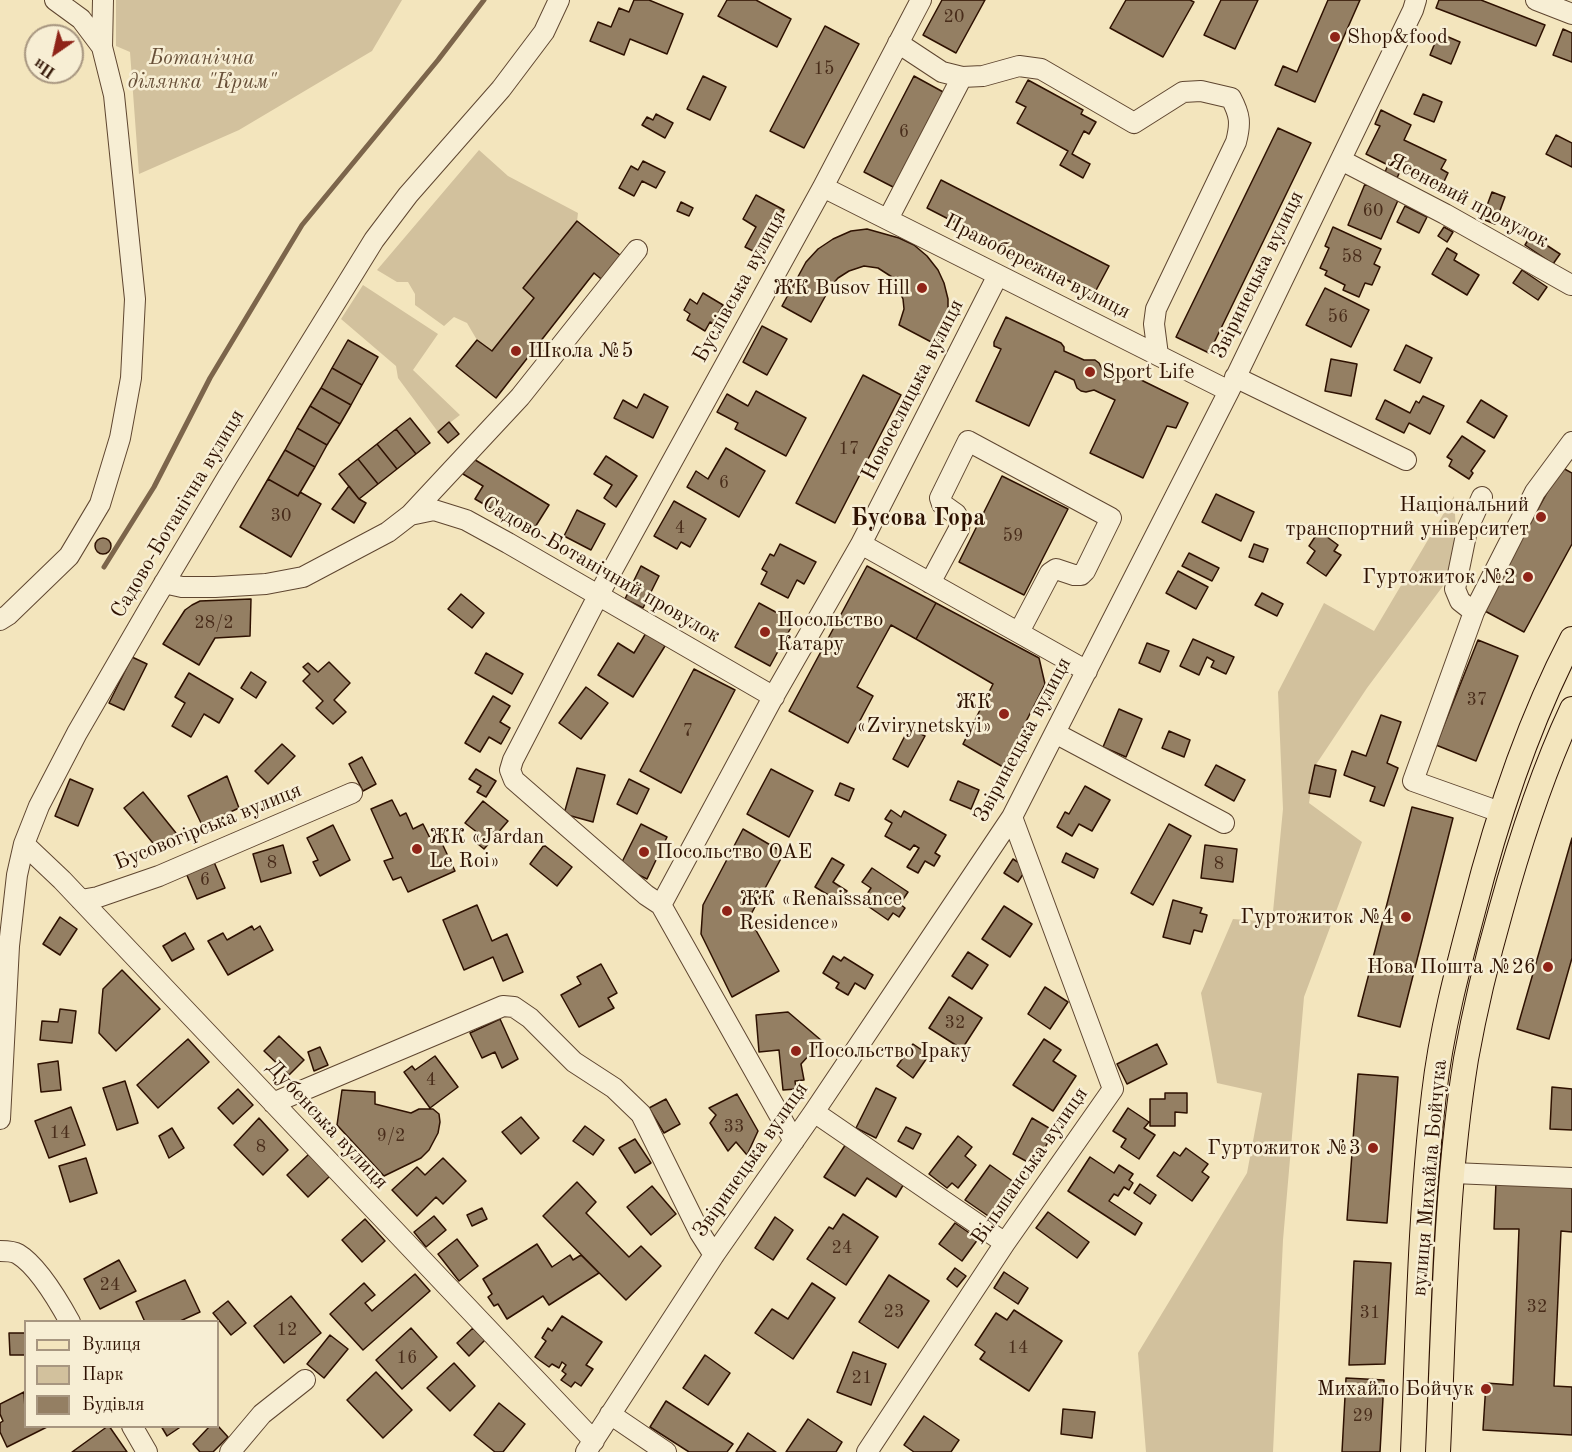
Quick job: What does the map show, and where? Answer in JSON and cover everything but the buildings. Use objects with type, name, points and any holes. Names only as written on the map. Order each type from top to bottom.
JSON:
[{"type":"main road","name":"вулиця Михайла Бойчука","points":[[1413,1452],[1426,1171],[1435,1084],[1448,1013],[1462,951],[1500,812],[1544,696],[1572,639]]},
{"type":"main road","name":"вулиця Михайла Бойчука","points":[[1438,1452],[1449,1227],[1466,1060],[1488,957],[1527,821],[1571,712]]},
{"type":"street","points":[[56,0],[81,19],[102,47]]},
{"type":"street","points":[[0,620],[69,556],[100,504],[120,438],[131,378],[135,299],[131,242],[114,95],[102,47],[103,0]]},
{"type":"street","name":"Садово-Ботанічна вулиця","points":[[0,1119],[4,946],[24,844],[39,806],[77,733],[164,583],[374,240],[408,195],[501,89],[544,32],[559,0]]},
{"type":"street","name":"Буслівська вулиця","points":[[661,905],[646,895],[514,780],[510,770],[513,760],[598,596],[823,187],[921,0]]},
{"type":"street","name":"Звіринецька вулиця","points":[[590,1446],[714,1255],[814,1112],[1012,817],[1232,384],[1416,0]]},
{"type":"street","points":[[1536,0],[1572,14]]},
{"type":"street","points":[[898,43],[942,72],[962,77],[982,76],[1019,66],[1041,69],[1134,123],[1183,92],[1200,91],[1231,98],[1241,125],[1236,142],[1156,309],[1154,324],[1158,355]]},
{"type":"street","points":[[888,219],[962,77]]},
{"type":"street","name":"Ясеневий провулок","points":[[1341,160],[1445,214],[1571,285]]},
{"type":"street","name":"Правобережна вулиця","points":[[823,187],[1158,355],[1232,384],[1406,460]]},
{"type":"street","points":[[164,583],[215,587],[266,584],[303,577],[388,532],[410,515],[520,397],[637,250]]},
{"type":"street","name":"Новоселицька вулиця","points":[[661,905],[774,697],[861,544],[998,275]]},
{"type":"street","points":[[930,583],[959,529],[960,521],[956,514],[942,504],[940,498],[968,441],[1111,518],[1085,571],[1081,575],[1056,569],[1050,573],[1018,632]]},
{"type":"street","points":[[1500,812],[1413,781],[1474,612],[1535,492],[1572,442]]},
{"type":"street","points":[[1474,612],[1460,601],[1455,589],[1467,530],[1482,497]]},
{"type":"street","name":"Садово-Ботанічний провулок","points":[[410,515],[434,510],[466,520],[774,697]]},
{"type":"street","points":[[861,544],[1087,671]]},
{"type":"street","points":[[1544,696],[1571,712]]},
{"type":"street","points":[[1055,733],[1224,823]]},
{"type":"street","name":"Бусовогірська вулиця","points":[[81,900],[99,897],[159,876],[352,793]]},
{"type":"street","name":"Вільшанська вулиця","points":[[867,1452],[1005,1243],[1113,1089],[1012,817]]},
{"type":"street","name":"Дубенська вулиця","points":[[24,844],[81,900],[273,1103],[590,1446]]},
{"type":"street","points":[[661,905],[794,1141]]},
{"type":"street","points":[[273,1103],[503,1006],[514,1007],[530,1018],[573,1062],[614,1088],[641,1114],[700,1233],[714,1255]]},
{"type":"street","points":[[814,1112],[1005,1243]]},
{"type":"street","points":[[1453,1173],[1572,1178]]},
{"type":"street","points":[[0,1251],[18,1254],[37,1273],[58,1300],[69,1320]]},
{"type":"street","points":[[230,1452],[262,1414],[305,1380]]},
{"type":"street","points":[[610,1414],[666,1452]]},
{"type":"street","points":[[133,1428],[147,1452]]},
{"type":"green space","name":"Ботанічна ділянка \"Крим\"","points":[[116,0],[402,0],[372,51],[239,130],[139,174],[130,52],[116,46]]},
{"type":"green space","points":[[479,150],[508,176],[578,213],[577,221],[523,288],[534,298],[492,351],[477,340],[467,323],[454,317],[444,326],[415,305],[415,294],[408,282],[397,282],[377,270]]},
{"type":"green space","points":[[363,285],[438,334],[413,370],[460,415],[438,432],[398,378],[396,366],[341,319]]},
{"type":"green space","points":[[1454,496],[1456,532],[1446,582],[1367,688],[1315,766],[1309,803],[1362,842],[1304,997],[1283,1240],[1273,1452],[1146,1452],[1138,1353],[1247,1173],[1262,1093],[1217,1083],[1201,993],[1233,919],[1272,922],[1283,809],[1278,692],[1324,603],[1374,631]]},
{"type":"waterway","points":[[104,567],[154,487],[210,378],[302,225],[438,60],[484,0]]},
{"type":"place","name":"Shop&food","points":[[1335,37]]},
{"type":"place","name":"ЖК Busov Hill","points":[[922,288]]},
{"type":"place","name":"Школа №5","points":[[516,351]]},
{"type":"place","name":"Sport Life","points":[[1090,372]]},
{"type":"place","name":"Національний транспортний університет","points":[[1541,517]]},
{"type":"place","name":"Гуртожиток №2","points":[[1528,577]]},
{"type":"place","name":"Посольство Катару","points":[[765,632]]},
{"type":"place","name":"ЖК «Zvirynetskyi»","points":[[1004,714]]},
{"type":"place","name":"ЖК «Jardan Le Roi»","points":[[417,849]]},
{"type":"place","name":"Посольство ОАЕ","points":[[644,852]]},
{"type":"place","name":"ЖК «Renaissance Residence»","points":[[727,911]]},
{"type":"place","name":"Гуртожиток №4","points":[[1406,917]]},
{"type":"place","name":"Нова Пошта №26","points":[[1548,967]]},
{"type":"place","name":"Посольство Іраку","points":[[796,1051]]},
{"type":"place","name":"Гуртожиток №3","points":[[1373,1148]]},
{"type":"place","name":"Михайло Бойчук","points":[[1486,1389]]},
{"type":"district","name":"Бусова Гора","points":[[918,519]]}]
